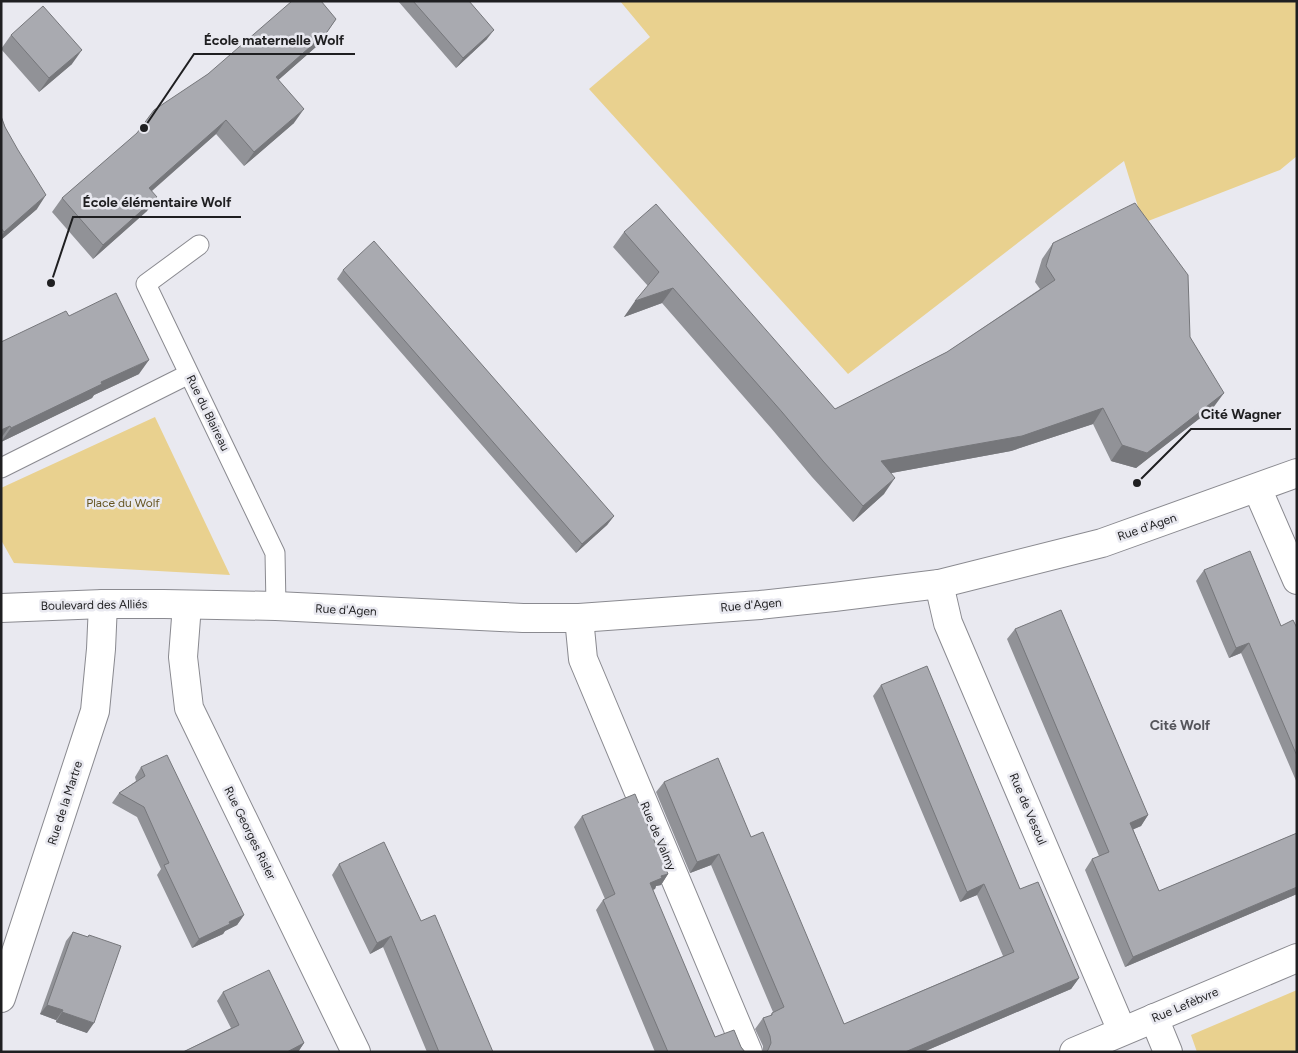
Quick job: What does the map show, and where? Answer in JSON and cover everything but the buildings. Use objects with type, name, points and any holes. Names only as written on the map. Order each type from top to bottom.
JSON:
[{"type":"street","name":"Rue d'Agen","points":[[187,605],[276,606],[523,618],[579,618],[760,605],[939,584],[1102,543],[1297,473]]},
{"type":"street","points":[[1257,488],[1297,580]]},
{"type":"street","name":"Rue de Vesoul","points":[[939,584],[948,623],[1122,1031]]},
{"type":"street","name":"Boulevard des Alliés","points":[[1,608],[103,604],[187,605]]},
{"type":"street","name":"Rue de la Martre","points":[[1,998],[95,711],[103,604]]},
{"type":"street","name":"Rue Georges Risler","points":[[187,605],[184,657],[189,708],[356,1052]]},
{"type":"street","name":"Rue de Valmy","points":[[579,618],[583,659],[748,1052]]},
{"type":"street","name":"Rue Lefèbvre","points":[[1074,1052],[1297,958]]},
{"type":"street","points":[[1154,1018],[1168,1052]]},
{"type":"lane","name":"Rue du Blaireau","points":[[199,244],[146,284],[275,553],[276,606]]},
{"type":"lane","points":[[1,468],[190,374]]},
{"type":"green space","points":[[620,1],[1297,1],[1297,156],[1280,170],[1143,223],[1124,161],[848,374],[589,89],[650,37]]},
{"type":"green space","name":"Place du Wolf","points":[[155,417],[230,575],[14,563],[1,540],[1,488]]},
{"type":"green space","points":[[1297,990],[1297,1052],[1197,1052],[1191,1035]]},
{"type":"place","name":"École maternelle Wolf","points":[[144,128]]},
{"type":"place","name":"École élémentaire Wolf","points":[[51,283]]},
{"type":"place","name":"Cité Wagner","points":[[1137,483]]},
{"type":"district","name":"Cité Wolf","points":[[1180,725]]}]
